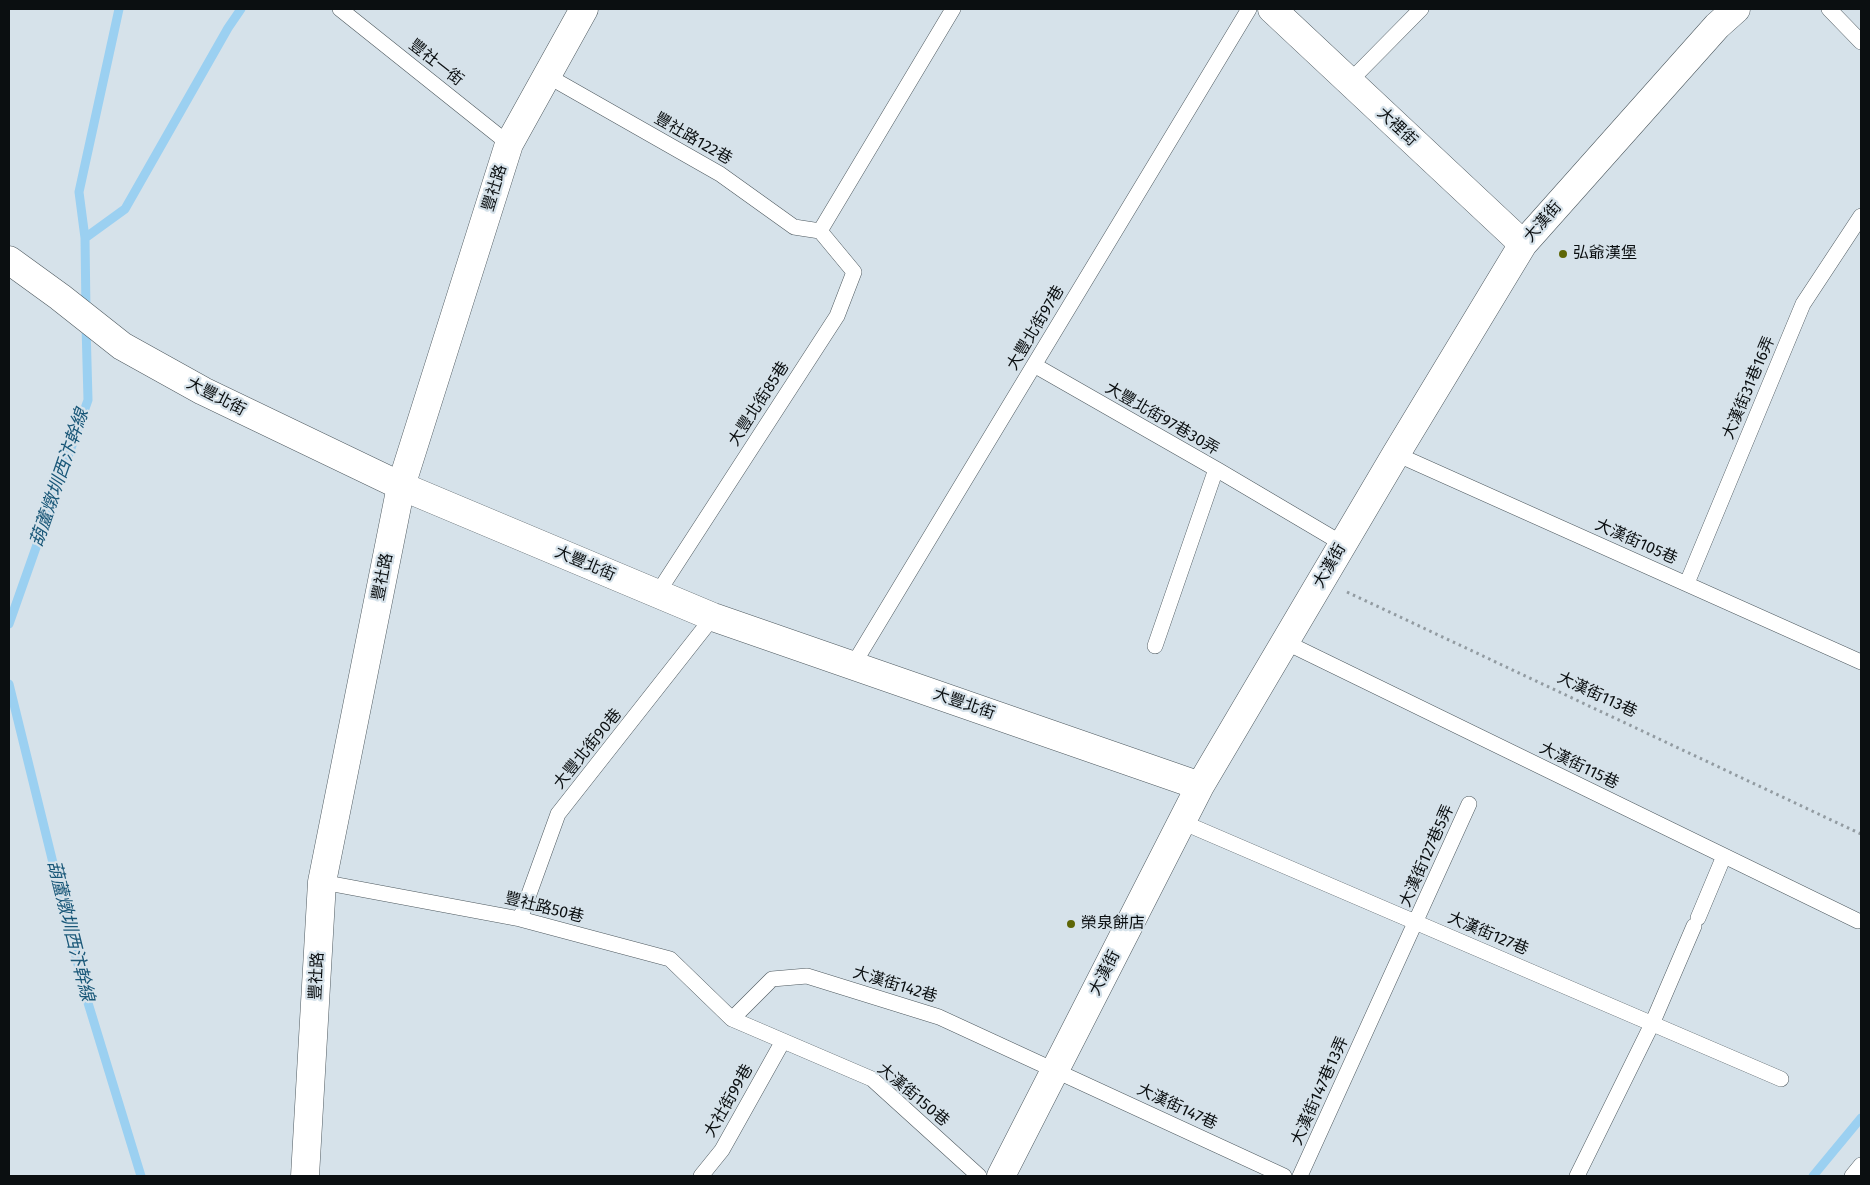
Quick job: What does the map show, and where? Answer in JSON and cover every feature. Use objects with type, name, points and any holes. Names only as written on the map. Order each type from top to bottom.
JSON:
[{"type":"street","name":"豐社路","points":[[305,1176],[322,882],[401,486],[509,144],[584,9]]},
{"type":"street","name":"大裡街","points":[[1272,9],[1523,244]]},
{"type":"street","name":"大漢街","points":[[1001,1176],[1200,786],[1396,454],[1523,244],[1717,26],[1736,9]]},
{"type":"street","name":"大豐北街","points":[[9,260],[122,346],[203,391],[401,486],[713,617],[1200,786]]},
{"type":"lane","name":"豐社一街","points":[[340,9],[509,144]]},
{"type":"lane","points":[[820,230],[953,9]]},
{"type":"lane","name":"大豐北街97巷","points":[[853,665],[1249,9]]},
{"type":"lane","points":[[1349,82],[1421,9]]},
{"type":"lane","points":[[1829,9],[1861,42]]},
{"type":"lane","name":"豐社路122巷","points":[[546,75],[720,174],[794,227],[820,230]]},
{"type":"lane","name":"大漢街31巷16弄","points":[[1687,584],[1803,304],[1861,216]]},
{"type":"lane","name":"大豐北街85巷","points":[[657,594],[836,316],[854,272],[820,230]]},
{"type":"lane","name":"大豐北街97巷30弄","points":[[1034,366],[1216,469],[1155,646]]},
{"type":"lane","name":"大漢街105巷","points":[[1396,454],[1861,662]]},
{"type":"lane","points":[[1216,469],[1343,544]]},
{"type":"lane","name":"大豐北街90巷","points":[[520,918],[558,814],[713,617]]},
{"type":"lane","name":"大漢街115巷","points":[[1285,642],[1858,921]]},
{"type":"lane","name":"大漢街127巷5弄","points":[[1371,1021],[1469,804]]},
{"type":"lane","name":"大漢街127巷","points":[[1182,822],[1781,1079]]},
{"type":"lane","points":[[1577,1176],[1652,1024],[1724,856]]},
{"type":"lane","name":"豐社路50巷","points":[[322,882],[520,918],[670,959],[732,1019]]},
{"type":"lane","name":"大漢街142巷","points":[[732,1019],[772,978],[807,976],[939,1017],[1056,1070]]},
{"type":"lane","name":"大漢街150巷","points":[[732,1019],[872,1080],[979,1176]]},
{"type":"lane","name":"大漢街147巷13弄","points":[[1300,1176],[1371,1021]]},
{"type":"lane","name":"大社街99巷","points":[[701,1176],[722,1150],[784,1041]]},
{"type":"lane","name":"大漢街147巷","points":[[1056,1070],[1284,1176]]},
{"type":"lane","points":[[1852,1176],[1861,1165]]},
{"type":"path","name":"大漢街113巷","points":[[1321,580],[1861,834]]},
{"type":"waterway","points":[[86,312],[85,238],[79,192],[119,9]]},
{"type":"waterway","points":[[85,238],[125,209],[228,28],[241,9]]},
{"type":"waterway","name":"葫蘆燉圳西汴幹線","points":[[9,624],[88,400],[86,325]]},
{"type":"waterway","name":"葫蘆燉圳西汴幹線","points":[[9,684],[85,993],[141,1176]]},
{"type":"waterway","points":[[1813,1176],[1861,1118]]},
{"type":"place","name":"弘爺漢堡","points":[[1563,254]]},
{"type":"place","name":"榮泉餅店","points":[[1071,924]]}]
